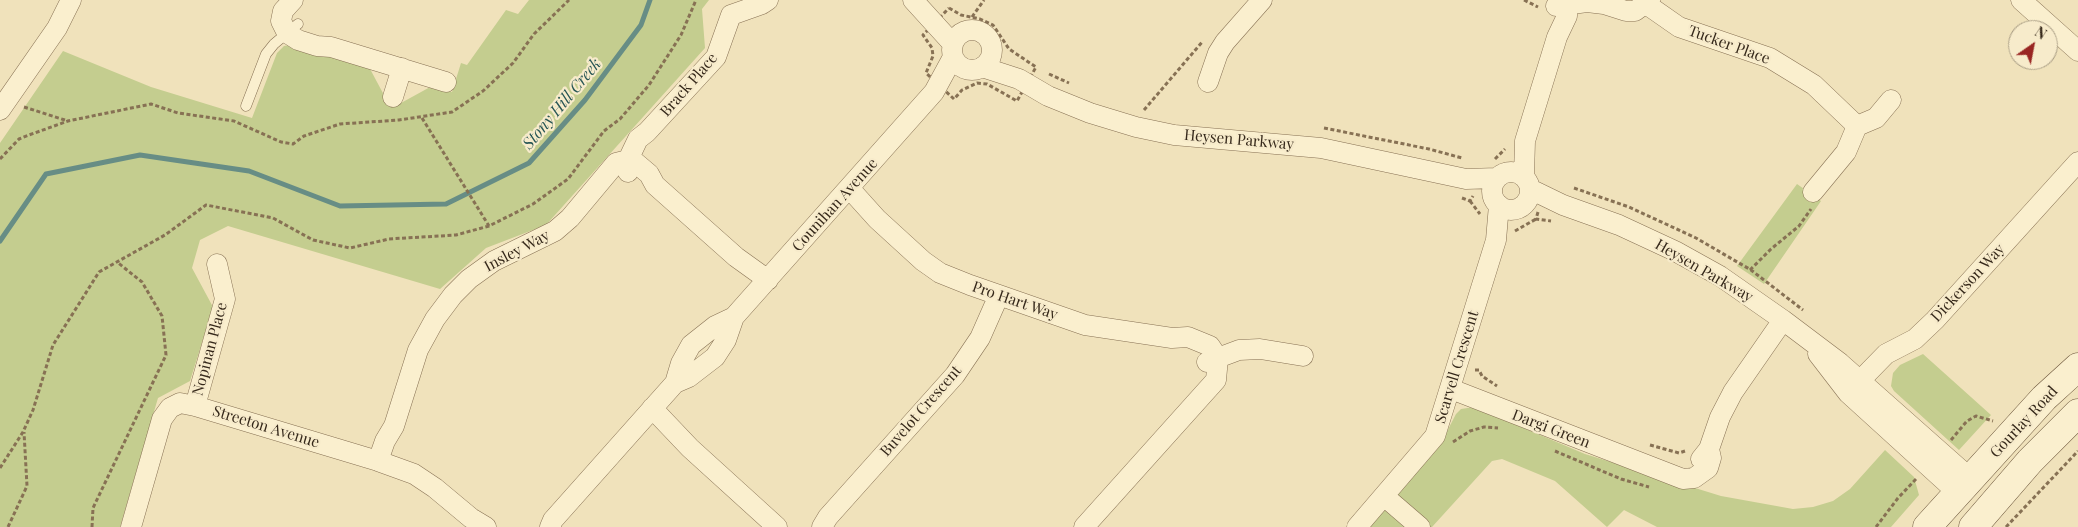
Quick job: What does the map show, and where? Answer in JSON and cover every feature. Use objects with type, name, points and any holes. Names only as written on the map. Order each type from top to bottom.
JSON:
[{"type":"main road","name":"Gourlay Road","points":[[1927,527],[2044,398],[2078,367]]},
{"type":"main road","name":"Gourlay Road","points":[[1989,522],[2030,460],[2078,413]]},
{"type":"main road","name":"Heysen Parkway","points":[[1964,486],[1989,522]]},
{"type":"street","points":[[4,105],[57,28],[71,0]]},
{"type":"street","points":[[295,0],[293,28],[331,47],[446,82]]},
{"type":"street","name":"Brack Place","points":[[630,165],[647,132],[716,58],[731,15],[768,0]]},
{"type":"street","points":[[1208,82],[1218,53],[1225,42],[1262,0]]},
{"type":"street","points":[[2021,0],[2078,51]]},
{"type":"street","points":[[1561,3],[1587,2],[1604,4],[1626,11],[1635,10],[1648,2]]},
{"type":"street","name":"Tucker Place","points":[[1648,2],[1679,27],[1770,58],[1814,85],[1857,126]]},
{"type":"street","name":"Scarvell Crescent","points":[[1357,527],[1435,436],[1458,367],[1557,37],[1561,3]]},
{"type":"street","points":[[919,6],[961,37]]},
{"type":"street","points":[[973,30],[988,39],[981,63],[959,65],[961,37],[973,30]]},
{"type":"street","name":"Counihan Avenue","points":[[548,525],[675,383],[696,373],[715,358],[726,340],[734,317],[847,193],[934,92],[961,37]]},
{"type":"street","name":"Counihan Avenue","points":[[934,92],[981,63]]},
{"type":"street","name":"Heysen Parkway","points":[[981,63],[1019,79],[1048,96],[1090,113],[1139,128],[1174,134],[1321,148],[1466,179],[1563,205],[1619,225],[1675,251],[1738,288],[1783,320],[1809,341],[1834,377],[1854,387],[1964,486]]},
{"type":"street","points":[[393,97],[402,68]]},
{"type":"street","points":[[1813,192],[1846,152],[1857,126],[1876,118],[1891,100]]},
{"type":"street","name":"Dickerson Way","points":[[1854,387],[1886,354],[1915,339],[1935,320],[2078,162]]},
{"type":"street","points":[[630,165],[765,283]]},
{"type":"street","name":"Insley Way","points":[[383,462],[385,441],[394,426],[418,350],[435,319],[452,296],[469,279],[494,260],[555,231],[597,189],[630,165]]},
{"type":"street","name":"Pro Hart Way","points":[[847,193],[940,273],[1085,325],[1172,338],[1188,337],[1200,340],[1210,346],[1212,360]]},
{"type":"street","name":"Nopinan Place","points":[[195,406],[225,299],[217,264]]},
{"type":"street","name":"Buvelot Crescent","points":[[822,524],[955,375],[980,338],[998,295]]},
{"type":"street","name":"Dargi Green","points":[[1451,389],[1568,437],[1652,466],[1682,470],[1692,468],[1709,449],[1720,417],[1733,392],[1783,320]]},
{"type":"street","points":[[1091,525],[1201,395],[1212,360],[1239,350],[1260,349],[1303,356]]},
{"type":"street","name":"Streeton Avenue","points":[[131,527],[162,419],[170,408],[180,403],[383,462],[421,479],[478,524]]},
{"type":"street","points":[[649,412],[777,524]]},
{"type":"street","points":[[1384,496],[1420,527]]},
{"type":"lane","points":[[246,106],[266,54],[274,44],[293,28]]},
{"type":"path","points":[[0,159],[19,139],[68,121],[150,104],[178,113],[234,121],[281,142],[293,144],[304,136],[340,124],[422,118],[452,112],[483,91],[513,63],[534,34],[569,0]]},
{"type":"path","points":[[0,468],[24,432],[33,410],[53,345],[99,272],[165,235],[206,205],[274,218],[313,240],[350,248],[389,239],[456,234],[489,226],[533,204],[568,179],[604,131],[620,119],[650,85],[681,35],[696,0]]},
{"type":"path","points":[[961,37],[984,0]]},
{"type":"path","points":[[1139,128],[1144,108],[1207,36]]},
{"type":"path","points":[[1036,67],[1075,86]]},
{"type":"path","points":[[4,105],[68,121]]},
{"type":"path","points":[[1137,106],[1152,110]]},
{"type":"path","points":[[422,118],[489,226]]},
{"type":"path","points":[[1320,128],[1429,149],[1466,159]]},
{"type":"path","points":[[1738,288],[1753,266],[1799,226],[1811,209],[1813,192]]},
{"type":"path","points":[[92,527],[93,508],[166,355],[162,316],[142,282],[117,262]]},
{"type":"path","points":[[1458,367],[1479,370],[1482,376],[1505,389]]},
{"type":"path","points":[[1876,527],[1898,498],[1934,460],[1966,421],[1976,416],[1992,422],[1997,417]]},
{"type":"path","points":[[1450,446],[1456,439],[1484,427],[1506,430]]},
{"type":"path","points":[[8,527],[27,486],[24,432]]},
{"type":"path","points":[[1645,443],[1679,453],[1685,451],[1692,442],[1709,449]]},
{"type":"path","points":[[1546,447],[1620,479],[1657,489]]},
{"type":"path","points":[[1989,522],[2078,452]]},
{"type":"green space","points":[[529,0],[709,0],[702,9],[705,48],[546,225],[486,248],[440,289],[228,226],[200,240],[192,268],[213,307],[190,381],[158,398],[120,527],[0,527],[0,143],[63,51],[151,87],[252,118],[277,53],[284,46],[295,44],[369,67],[385,97],[401,103],[432,86],[452,92],[461,63],[467,65],[506,10],[518,14]]},
{"type":"green space","points":[[1797,184],[1821,201],[1764,284],[1737,266]]},
{"type":"green space","points":[[1923,354],[1991,415],[1959,450],[1894,391],[1891,386],[1893,373],[1900,365]]},
{"type":"green space","points":[[1474,407],[1585,454],[1721,496],[1793,509],[1813,507],[1833,501],[1850,489],[1885,450],[1914,477],[1919,495],[1891,527],[1657,527],[1624,510],[1607,527],[1555,481],[1502,459],[1492,461],[1432,527],[1368,527],[1441,443],[1456,414],[1461,409]]},
{"type":"waterway","name":"Stony Hill Creek","points":[[0,241],[46,174],[140,155],[249,171],[340,206],[446,204],[529,163],[585,100],[641,25],[650,0]]}]
